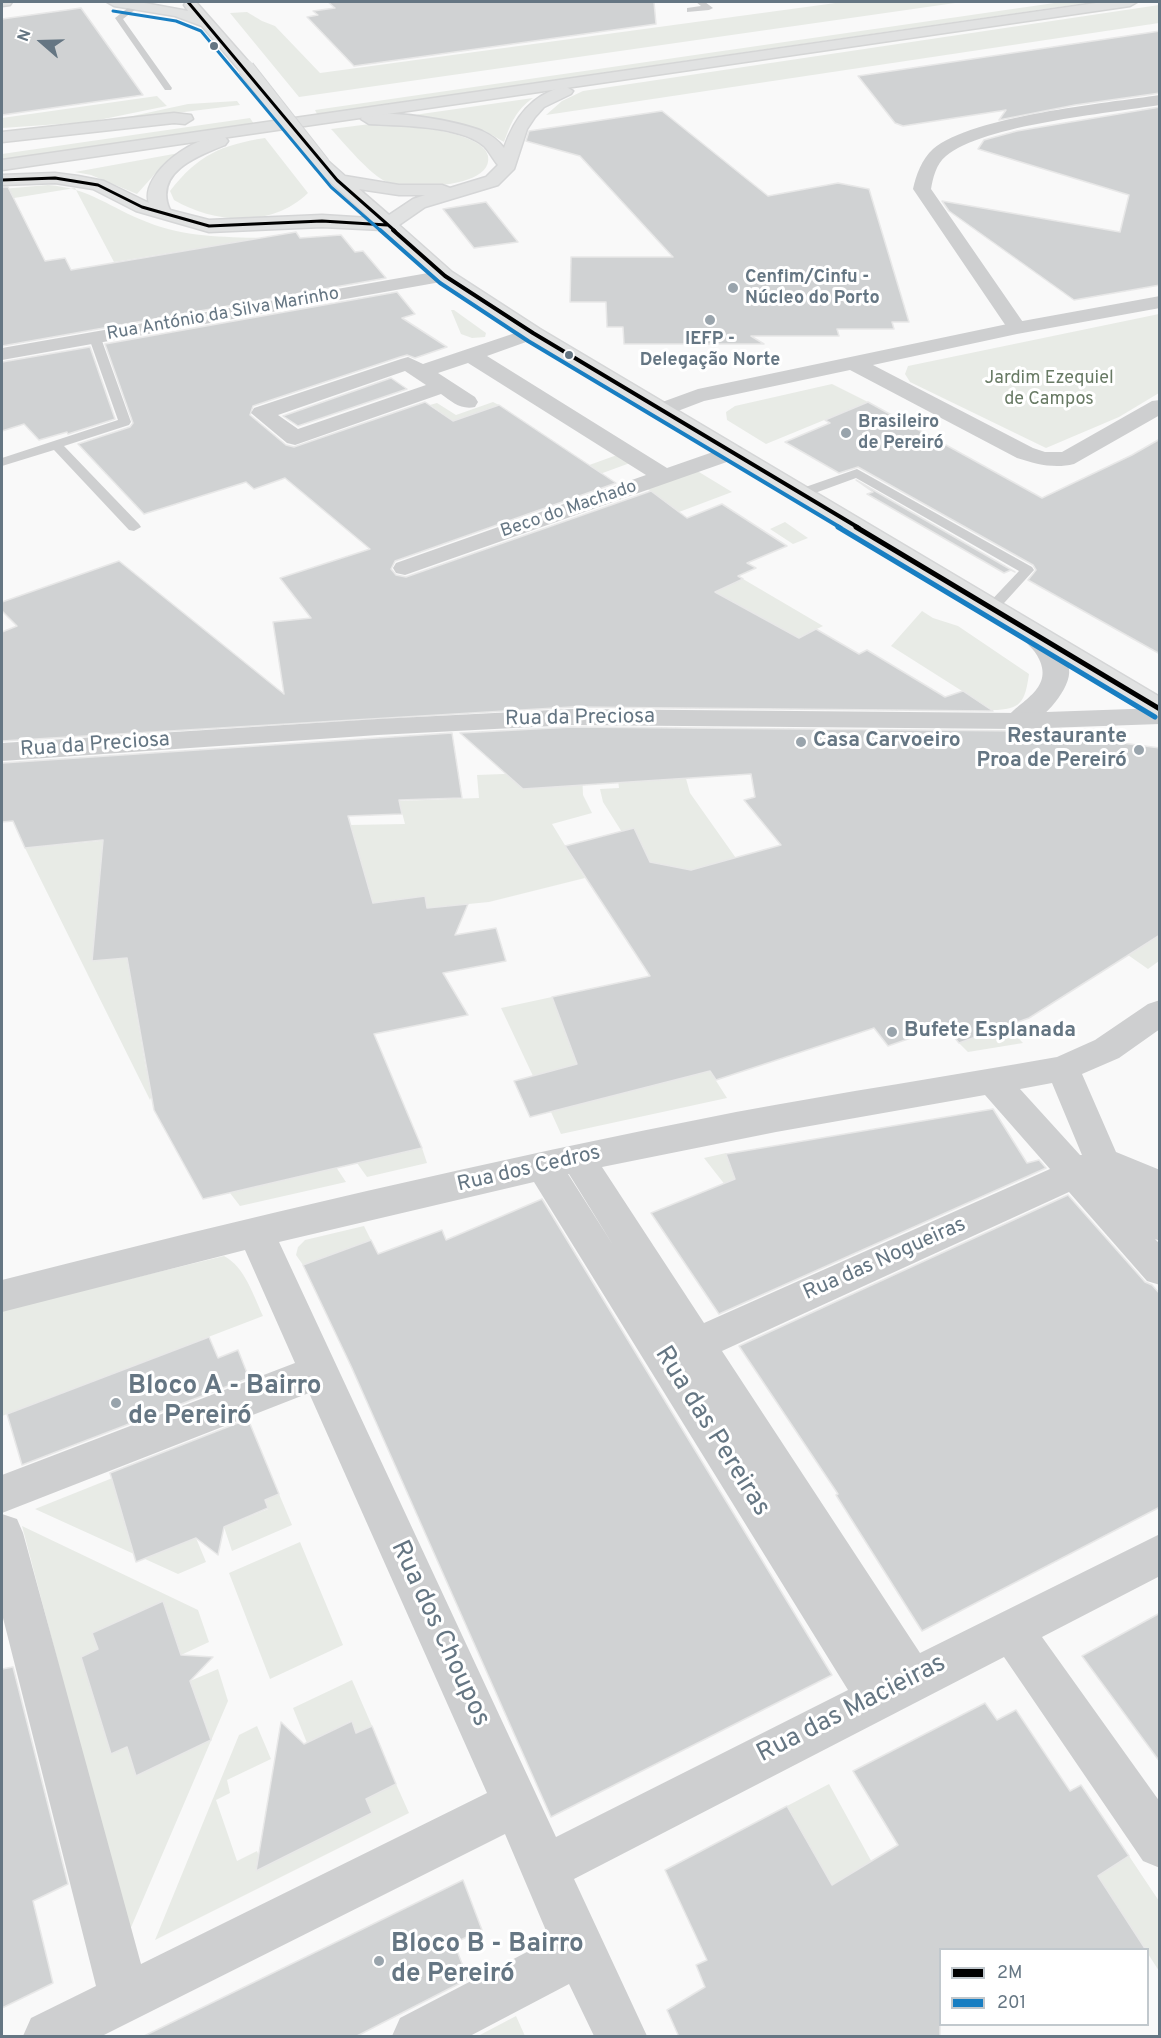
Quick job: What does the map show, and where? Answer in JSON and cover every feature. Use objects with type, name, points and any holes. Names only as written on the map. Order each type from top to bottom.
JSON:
[{"type":"main road","points":[[114,2],[177,12],[206,23]]},
{"type":"main road","points":[[188,2],[246,68],[322,165],[445,276],[533,333],[733,452],[990,610],[1160,710]]},
{"type":"main road","points":[[2,165],[1130,2]]},
{"type":"main road","points":[[206,23],[214,6]]},
{"type":"main road","points":[[2,180],[219,141],[621,82],[643,72]]},
{"type":"main road","points":[[2,180],[55,178],[78,180],[98,185],[142,207],[209,226],[322,221],[387,225],[419,203],[492,181],[505,169],[519,129],[528,114],[538,104],[566,91]]},
{"type":"main road","points":[[250,112],[296,105]]},
{"type":"main road","points":[[2,137],[174,118],[198,119],[2,150]]},
{"type":"main road","points":[[369,119],[417,122],[469,133],[489,142],[505,164]]},
{"type":"main road","points":[[163,214],[155,194],[157,184],[164,175],[187,156],[219,141]]},
{"type":"main road","points":[[337,180],[416,191],[479,186]]},
{"type":"main road","points":[[260,224],[302,210],[337,180]]},
{"type":"street","points":[[1017,328],[922,189],[926,169],[942,150],[972,136],[1015,124],[1160,100]]},
{"type":"street","name":"Rua António da Silva Marinho","points":[[2,354],[445,276]]},
{"type":"street","points":[[662,410],[698,396],[851,362],[1160,302]]},
{"type":"street","points":[[421,372],[533,333]]},
{"type":"street","points":[[470,355],[664,476]]},
{"type":"street","points":[[851,362],[1025,453],[1043,459],[1066,459],[1160,406]]},
{"type":"street","points":[[444,386],[295,438],[262,413],[408,363],[444,386],[467,402]]},
{"type":"street","name":"Beco do Machado","points":[[405,568],[733,452]]},
{"type":"street","points":[[1018,721],[1055,688],[1056,671],[1049,654],[1030,633]]},
{"type":"street","name":"Rua da Preciosa","points":[[2,752],[378,727],[572,717],[1018,721],[1160,716]]},
{"type":"street","name":"Rua dos Cedros","points":[[2,1296],[256,1233],[561,1163],[735,1126],[1063,1069],[1107,1049],[1160,1012]]},
{"type":"street","points":[[1063,1069],[1089,1168],[1160,1270]]},
{"type":"street","points":[[993,1081],[1089,1168],[1160,1226]]},
{"type":"street","name":"Rua das Pereiras","points":[[561,1163],[696,1345],[894,1688]]},
{"type":"street","name":"Rua das Pereiras","points":[[561,1163],[894,1688]]},
{"type":"street","points":[[1089,1168],[1160,1186]]},
{"type":"street","name":"Rua das Nogueiras","points":[[696,1345],[1089,1168]]},
{"type":"street","name":"Rua dos Choupos","points":[[256,1233],[621,2037]]},
{"type":"street","points":[[2,1494],[319,1371]]},
{"type":"street","points":[[2,1533],[125,1999]]},
{"type":"street","name":"Rua das Macieiras","points":[[545,1868],[1160,1554]]},
{"type":"street","points":[[1011,1630],[1160,1844]]},
{"type":"street","points":[[49,2037],[516,1804]]},
{"type":"street","points":[[418,2037],[580,1951]]},
{"type":"lane","points":[[690,10],[709,8],[700,2]]},
{"type":"lane","points":[[137,5],[119,18],[168,88]]},
{"type":"lane","points":[[2,462],[125,422],[95,338]]},
{"type":"lane","points":[[56,445],[134,527]]},
{"type":"lane","points":[[800,494],[857,473],[1027,570],[990,610]]},
{"type":"green space","points":[[843,2],[962,2],[299,97],[230,13],[247,12],[275,26],[320,73]]},
{"type":"green space","points":[[1061,2],[1093,2],[317,114],[315,110]]},
{"type":"green space","points":[[1159,5],[1159,23],[546,115],[562,101],[583,91]]},
{"type":"green space","points":[[157,96],[167,106],[89,122],[2,128],[2,118]]},
{"type":"green space","points":[[533,98],[515,117],[504,142],[485,131],[414,115]]},
{"type":"green space","points":[[237,101],[240,105],[105,122],[188,104]]},
{"type":"green space","points":[[250,118],[254,124],[2,160],[2,154]]},
{"type":"green space","points":[[378,123],[439,130],[472,140],[483,147],[488,156],[486,167],[477,175],[464,181],[447,184],[412,186],[387,182],[365,166],[331,129]]},
{"type":"green space","points":[[265,138],[308,193],[294,204],[261,217],[243,219],[207,214],[174,200],[170,191],[201,160],[223,148]]},
{"type":"green space","points":[[179,153],[162,166],[137,194],[91,175],[75,172]]},
{"type":"green space","points":[[48,185],[70,189],[2,200],[2,189]]},
{"type":"green space","points":[[76,190],[134,217],[175,231],[262,238],[114,262]]},
{"type":"green space","points":[[451,310],[486,333],[485,337],[472,338],[461,334]]},
{"type":"green space","name":"Jardim Ezequiel de Campos","points":[[1159,314],[1159,393],[1119,417],[1046,448],[910,382],[905,374],[908,366]]},
{"type":"green space","points":[[832,384],[868,402],[766,444],[727,420],[726,412],[735,406]]},
{"type":"green space","points":[[493,402],[499,405],[453,421],[430,405],[437,403],[456,415]]},
{"type":"green space","points":[[617,455],[630,463],[485,516],[473,507]]},
{"type":"green space","points":[[694,469],[732,492],[679,512],[646,488]]},
{"type":"green space","points":[[785,522],[808,538],[793,544],[770,529]]},
{"type":"green space","points":[[743,579],[823,626],[798,638],[715,592]]},
{"type":"green space","points":[[922,611],[933,618],[958,626],[1029,674],[1026,691],[1020,702],[1002,710],[992,710],[891,646]]},
{"type":"green space","points":[[673,732],[690,793],[738,861],[654,883],[603,802],[600,789],[619,788],[618,780]]},
{"type":"green space","points":[[582,771],[583,795],[592,813],[552,824],[585,878],[489,902],[427,908],[425,896],[373,903],[350,825],[405,824],[399,801],[479,798],[477,775]]},
{"type":"green space","points":[[248,827],[103,847],[92,961],[336,938],[386,1063],[158,976],[131,982],[146,1068],[165,1064],[150,1100],[25,848]]},
{"type":"green space","points":[[1159,935],[1159,961],[1148,969],[1128,955]]},
{"type":"green space","points":[[552,997],[554,1002],[631,1052],[533,1076],[501,1008]]},
{"type":"green space","points":[[1007,1026],[1023,1043],[968,1052],[959,1043]]},
{"type":"green space","points":[[697,1051],[727,1098],[561,1134],[551,1112]]},
{"type":"green space","points":[[422,1148],[427,1163],[367,1177],[357,1163]]},
{"type":"green space","points":[[726,1153],[751,1218],[704,1158]]},
{"type":"green space","points":[[336,1167],[346,1182],[240,1206],[230,1193]]},
{"type":"green space","points":[[364,1226],[371,1240],[303,1265],[296,1255],[298,1247],[305,1240]]},
{"type":"green space","points":[[224,1256],[243,1274],[263,1316],[2,1416],[2,1310]]},
{"type":"green space","points":[[250,1423],[260,1448],[119,1503],[133,1551],[151,1556],[196,1538],[206,1562],[178,1574],[35,1509]]},
{"type":"green space","points":[[279,1494],[292,1525],[232,1551],[224,1527],[268,1509],[265,1500]]},
{"type":"green space","points":[[22,1526],[198,1610],[209,1642],[181,1655],[150,1607],[92,1633],[98,1649],[111,1754],[127,1747],[136,1775],[197,1746],[206,1725],[190,1681],[218,1669],[228,1701],[129,1932]]},
{"type":"green space","points":[[300,1542],[343,1645],[270,1679],[229,1573]]},
{"type":"green space","points":[[352,1680],[372,1726],[356,1733],[351,1721],[307,1743],[293,1708]]},
{"type":"green space","points":[[257,1726],[271,1759],[227,1780],[230,1793],[216,1800],[237,1861],[257,1851],[263,1867],[372,1813],[366,1799],[396,1784],[409,1813],[155,1940],[239,1735]]},
{"type":"green space","points":[[829,1784],[885,1886],[844,1911],[787,1806]]},
{"type":"green space","points":[[1129,1856],[1159,1901],[1159,1971],[1149,1955],[1149,1948],[1144,1948],[1125,1918],[1082,1886]]},
{"type":"green space","points":[[516,2016],[525,2036],[478,2036]]},
{"type":"building","points":[[328,2],[654,2],[656,24],[354,66],[307,17],[318,15],[313,11],[335,8]]},
{"type":"building","points":[[81,8],[143,95],[2,115],[2,19]]},
{"type":"building","points":[[1160,31],[1160,93],[1075,105],[999,120],[1006,110],[903,126],[895,123],[858,76]]},
{"type":"building","points":[[1160,107],[1160,285],[1074,300],[949,211],[942,201],[1120,232],[1129,195],[978,149],[984,140],[1017,131]]},
{"type":"building","name":"Cenfim/Cinfu - Núcleo do Porto","points":[[662,111],[768,196],[838,183],[869,189],[909,322],[892,322],[894,329],[837,329],[839,336],[751,336],[764,344],[624,344],[623,327],[607,327],[606,302],[570,302],[571,257],[673,257],[580,156],[526,141],[529,131]]},
{"type":"building","points":[[2,187],[8,187],[45,261],[65,258],[71,270],[296,232],[300,238],[341,235],[355,252],[363,251],[386,278],[2,346]]},
{"type":"building","points":[[486,202],[518,242],[474,248],[443,209]]},
{"type":"building","points":[[397,292],[415,314],[402,318],[447,347],[415,358],[407,355],[400,357],[253,406],[250,415],[286,445],[294,447],[425,402],[453,421],[499,405],[616,483],[395,561],[391,569],[396,575],[406,577],[651,491],[687,518],[722,504],[787,546],[747,563],[756,568],[738,576],[743,579],[715,592],[799,638],[816,629],[859,654],[867,650],[945,697],[963,691],[993,711],[572,707],[2,741],[2,632],[17,626],[2,611],[2,602],[119,561],[284,694],[273,622],[311,618],[280,578],[370,549],[285,478],[254,489],[246,482],[144,514],[78,444],[130,427],[133,423],[105,344]]},
{"type":"building","points":[[90,347],[115,419],[68,434],[67,432],[39,440],[24,424],[2,431],[2,362]]},
{"type":"building","points":[[391,378],[407,389],[298,426],[283,416]]},
{"type":"building","points":[[868,402],[1042,498],[1160,439],[1160,654],[1028,580],[1036,570],[1033,565],[858,467],[839,473],[785,442],[830,423],[825,420]]},
{"type":"building","points":[[856,480],[1015,572],[1011,570],[1004,573],[867,494],[873,492]]},
{"type":"building","points":[[572,727],[1025,731],[1038,739],[1122,743],[1160,748],[1160,935],[1029,1018],[959,1043],[945,1026],[888,1046],[874,1028],[716,1080],[710,1071],[530,1117],[514,1081],[577,1064],[552,997],[650,976],[565,846],[634,828],[650,862],[691,870],[781,845],[744,800],[755,797],[751,774],[523,789],[460,733]]},
{"type":"building","points":[[452,733],[462,798],[399,800],[402,814],[348,816],[373,903],[425,896],[427,908],[468,904],[455,935],[496,928],[506,961],[443,973],[468,1015],[374,1034],[422,1148],[203,1199],[154,1110],[127,958],[92,961],[103,840],[25,848],[13,821],[2,822],[2,763]]},
{"type":"building","points":[[993,1109],[1027,1163],[1039,1160],[1046,1168],[719,1314],[651,1213],[735,1179],[726,1154]]},
{"type":"building","points":[[1068,1195],[1145,1282],[1152,1285],[1160,1294],[1160,1507],[922,1631],[836,1495],[838,1494],[739,1346]]},
{"type":"building","points":[[542,1199],[832,1675],[551,1817],[351,1366],[303,1265],[371,1240],[378,1254],[442,1230],[446,1240]]},
{"type":"building","name":"Bloco A - Bairro de Pereiró","points":[[209,1337],[218,1358],[238,1350],[249,1378],[22,1465],[7,1414]]},
{"type":"building","points":[[248,1419],[279,1494],[265,1500],[268,1508],[224,1527],[218,1555],[196,1538],[136,1562],[110,1473]]},
{"type":"building","points":[[163,1601],[181,1655],[213,1657],[190,1681],[211,1740],[136,1776],[127,1747],[111,1754],[81,1657],[98,1649],[92,1633]]},
{"type":"building","points":[[1160,1613],[1160,1762],[1082,1656]]},
{"type":"building","points":[[13,1667],[68,1884],[33,1901],[53,1983],[2,2008],[2,1669]]},
{"type":"building","points":[[985,1703],[997,1720],[1016,1710],[1070,1791],[1081,1785],[1129,1856],[1098,1876],[1145,1948],[939,1948],[940,2037],[679,2037],[667,2010],[705,1987],[696,1965],[707,1960],[665,1870],[787,1806],[832,1885],[898,1845],[853,1771]]},
{"type":"building","points":[[352,1721],[356,1733],[372,1726],[396,1784],[366,1799],[372,1813],[256,1871],[281,1722],[304,1744]]},
{"type":"building","name":"Bloco B - Bairro de Pereiró","points":[[463,1880],[482,1930],[454,1943],[468,1979],[355,2037],[142,2037]]},
{"type":"transit line","name":"2M","points":[[188,2],[337,180],[445,276],[533,333],[1160,709]]},
{"type":"transit line","name":"201","points":[[113,11],[176,21],[201,31],[331,187],[440,283],[528,341],[1155,717]]},
{"type":"transit line","name":"2M","points":[[2,180],[55,178],[98,185],[142,207],[209,226],[322,221],[387,225]]},
{"type":"place","name":"Cenfim/Cinfu - Núcleo do Porto","points":[[733,288]]},
{"type":"place","name":"IEFP - Delegação Norte","points":[[710,320]]},
{"type":"place","name":"Brasileiro de Pereiró","points":[[846,433]]},
{"type":"place","name":"Casa Carvoeiro","points":[[801,742]]},
{"type":"place","name":"Restaurante Proa de Pereiró","points":[[1139,750]]},
{"type":"place","name":"Bufete Esplanada","points":[[892,1032]]},
{"type":"place","name":"Bloco A - Bairro de Pereiró","points":[[116,1403]]},
{"type":"place","name":"Bloco B - Bairro de Pereiró","points":[[379,1961]]}]
